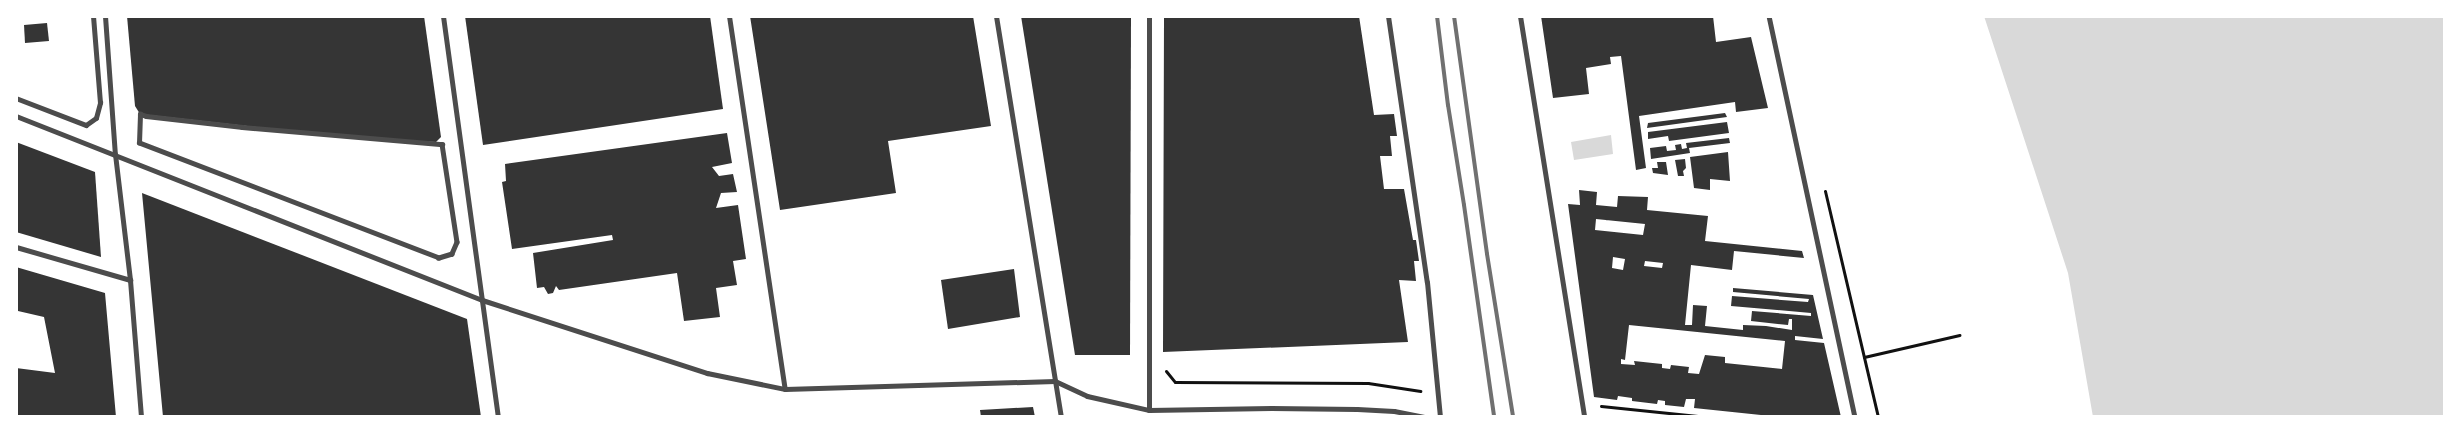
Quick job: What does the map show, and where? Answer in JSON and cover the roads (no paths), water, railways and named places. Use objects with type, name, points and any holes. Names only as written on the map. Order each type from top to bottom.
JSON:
[{"type":"street","points":[[16,98],[86,126],[96,118],[100,102],[93,16]]},
{"type":"street","points":[[105,16],[115,154],[130,280],[141,417]]},
{"type":"street","points":[[443,16],[498,417]]},
{"type":"street","points":[[730,16],[785,389]]},
{"type":"street","points":[[996,16],[1061,417]]},
{"type":"street","points":[[1149,16],[1150,410]]},
{"type":"street","points":[[1388,16],[1427,282],[1440,417]]},
{"type":"street","points":[[1520,16],[1584,417]]},
{"type":"street","points":[[1769,16],[1855,417]]},
{"type":"street","points":[[140,114],[146,116],[355,138],[442,144],[457,242],[452,254],[439,258],[139,143],[140,114]]},
{"type":"street","points":[[16,116],[482,300],[707,373],[785,389],[1055,381],[1087,396],[1150,410],[1357,409],[1394,411],[1425,417]]},
{"type":"street","points":[[16,247],[130,280]]},
{"type":"railway","points":[[1437,16],[1448,105],[1494,417]]},
{"type":"railway","points":[[1454,16],[1487,254],[1513,417]]}]
